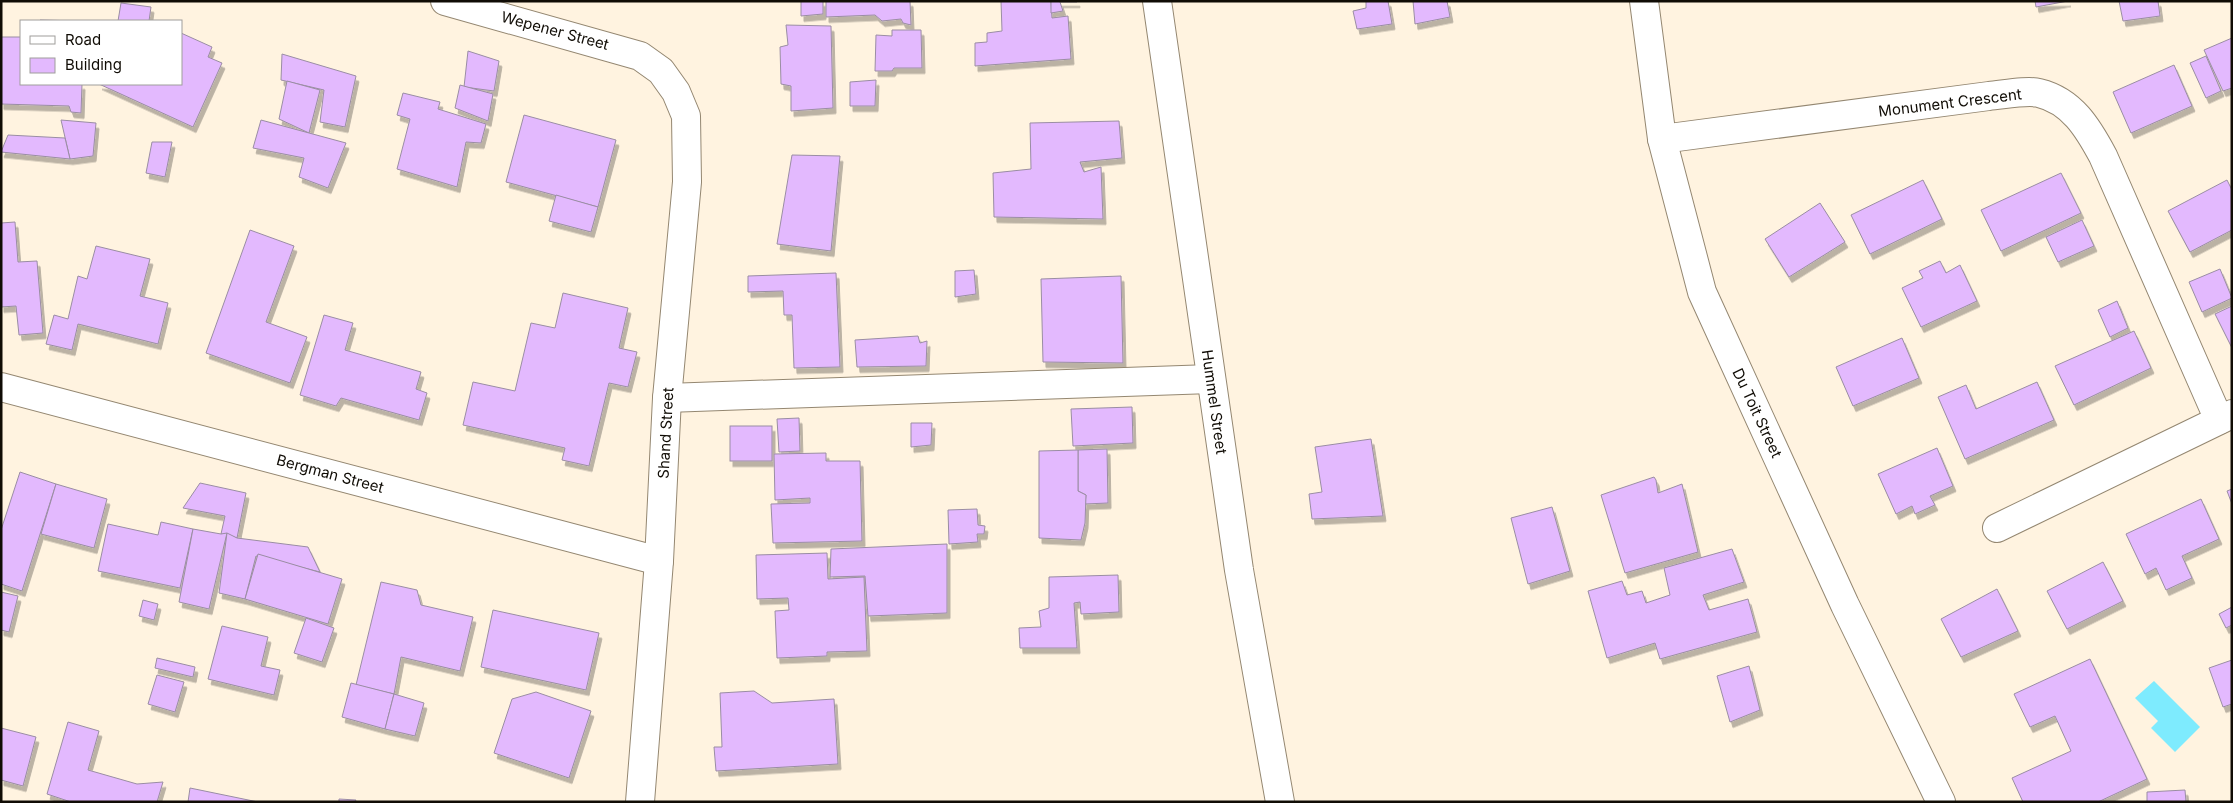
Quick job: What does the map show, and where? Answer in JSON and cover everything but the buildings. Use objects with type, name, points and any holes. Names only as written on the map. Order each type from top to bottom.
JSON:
[{"type":"street","name":"Wepener Street","points":[[445,1],[617,48],[640,56],[661,71]]},
{"type":"street","name":"Hummel Street","points":[[1157,1],[1239,570],[1280,802]]},
{"type":"street","name":"Du Toit Street","points":[[1644,1],[1662,139],[1702,292],[1841,596],[1941,802]]},
{"type":"street","name":"Shand Street","points":[[640,802],[659,561],[668,398],[686,182],[686,116],[676,92],[661,71]]},
{"type":"street","name":"Monument Crescent","points":[[1662,139],[1989,96],[2038,92],[2068,106],[2087,128],[2103,156],[2225,417]]},
{"type":"street","points":[[668,398],[1211,379]]},
{"type":"street","name":"Bergman Street","points":[[1,387],[659,561]]},
{"type":"street","points":[[1997,528],[2225,417]]},
{"type":"water","points":[[2154,681],[2200,727],[2175,752],[2151,728],[2158,721],[2135,698]]}]
